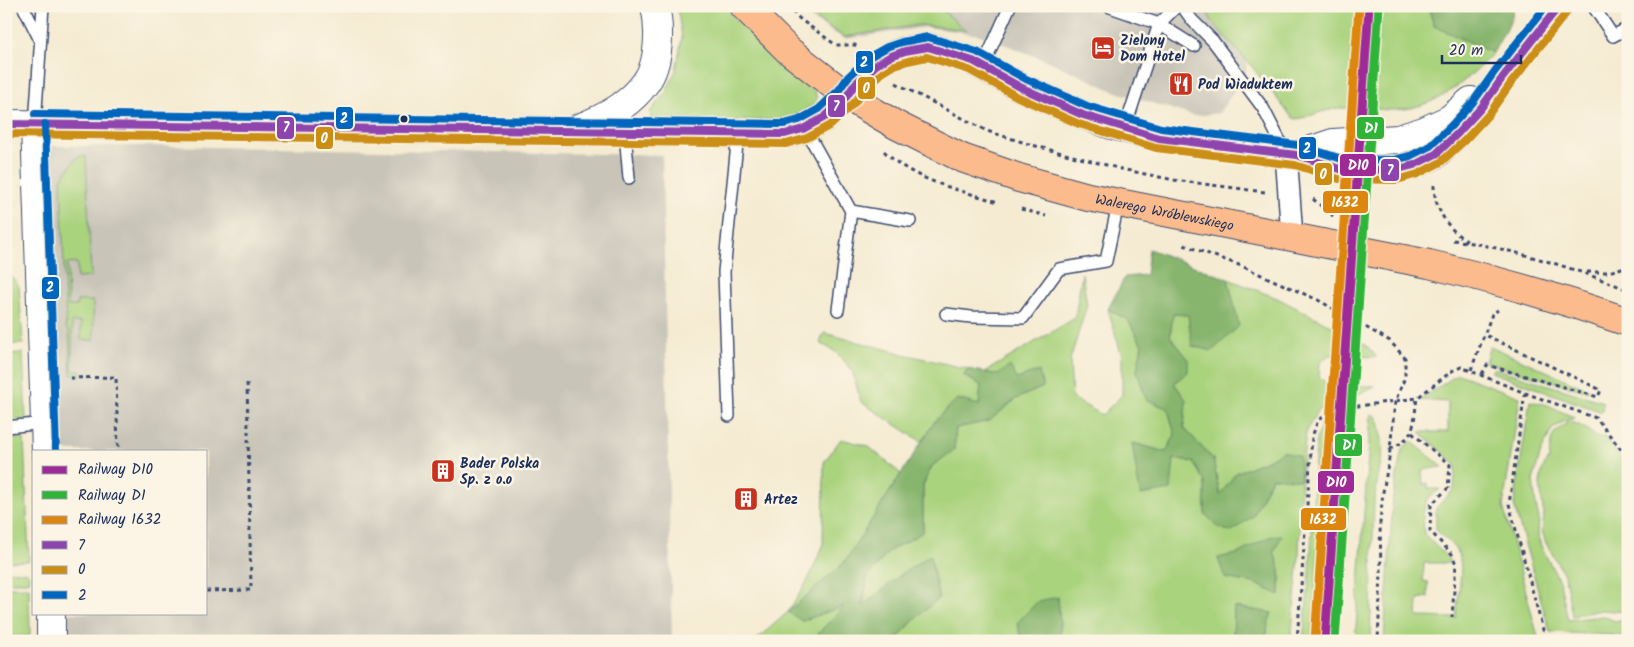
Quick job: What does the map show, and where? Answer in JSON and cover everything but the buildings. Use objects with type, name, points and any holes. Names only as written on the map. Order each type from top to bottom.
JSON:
[{"type":"main road","name":"Walerego Wróblewskiego","points":[[744,6],[788,50],[847,96],[896,125],[962,158],[1027,181],[1069,193],[1429,264],[1496,280],[1570,301],[1628,322]]},
{"type":"street","points":[[573,131],[602,119],[626,103],[647,82],[658,53],[658,19],[655,6]]},
{"type":"street","points":[[6,124],[785,134],[804,129],[825,117],[847,96],[855,84],[876,65],[891,56],[928,47],[973,61],[1060,106],[1159,138],[1292,154],[1333,142],[1398,139],[1450,119],[1503,77],[1559,6]]},
{"type":"street","points":[[35,124],[46,450]]},
{"type":"street","points":[[1290,237],[1292,154]]},
{"type":"street","points":[[51,614],[52,641]]},
{"type":"lane","points":[[23,6],[41,43]]},
{"type":"lane","points":[[35,124],[43,6]]},
{"type":"lane","points":[[983,67],[1010,6]]},
{"type":"lane","points":[[1125,128],[1160,24],[1176,6]]},
{"type":"lane","points":[[1182,6],[1192,20],[1213,41],[1263,108],[1292,154]]},
{"type":"lane","points":[[1593,6],[1613,36],[1628,28]]},
{"type":"lane","points":[[1110,7],[1160,24],[1194,46]]},
{"type":"lane","points":[[804,129],[851,211],[838,310]]},
{"type":"lane","points":[[625,133],[628,178]]},
{"type":"lane","points":[[729,416],[724,272],[738,134]]},
{"type":"lane","points":[[946,314],[971,317],[1024,318],[1059,270],[1106,261],[1118,204]]},
{"type":"lane","points":[[851,211],[910,221]]},
{"type":"lane","points":[[6,426],[45,423]]},
{"type":"path","points":[[786,6],[801,20],[836,45],[855,45],[860,49]]},
{"type":"path","points":[[893,81],[986,131],[1032,145],[1121,169],[1174,180],[1273,193]]},
{"type":"path","points":[[1434,184],[1434,194],[1442,214],[1455,234],[1470,242]]},
{"type":"path","points":[[1178,243],[1239,265],[1318,300],[1390,341],[1404,358],[1405,377],[1395,402],[1380,523],[1381,573],[1378,641]]},
{"type":"path","points":[[1585,272],[1610,272],[1628,266]]},
{"type":"path","points":[[1471,370],[1492,314]]},
{"type":"path","points":[[1482,374],[1487,365],[1598,397],[1601,390],[1570,377],[1483,334]]},
{"type":"path","points":[[1297,641],[1312,437],[1318,420],[1337,409],[1417,398],[1452,371],[1461,367],[1525,393],[1596,418],[1628,458]]},
{"type":"path","points":[[62,378],[116,377],[118,450]]},
{"type":"path","points":[[208,591],[251,590],[247,379]]},
{"type":"path","points":[[1525,393],[1509,504],[1546,639],[1598,641]]},
{"type":"path","points":[[1390,449],[1403,443],[1412,433],[1417,398]]},
{"type":"path","points":[[1412,433],[1450,465],[1448,488],[1431,505],[1430,532],[1452,554],[1456,564],[1452,617]]},
{"type":"shaded area","points":[[796,6],[1249,6],[1246,73],[1219,113],[1194,116],[1116,92],[1053,63],[980,35],[927,27],[846,39],[806,15]]},
{"type":"shaded area","points":[[36,146],[162,146],[662,155],[672,641],[51,641],[51,614],[208,614],[208,450],[46,450]]},
{"type":"green space","points":[[677,6],[723,6],[756,40],[815,92],[817,98],[814,105],[786,120],[655,121],[651,118],[650,112],[667,90],[676,70],[682,37]]},
{"type":"green space","points":[[799,6],[937,6],[966,30],[920,25],[844,37]]},
{"type":"green space","points":[[1239,6],[1356,6],[1356,8],[1398,11],[1399,6],[1428,6],[1434,26],[1493,53],[1461,84],[1423,105],[1393,110],[1358,107],[1341,108],[1295,119],[1212,22],[1207,11],[1239,12]]},
{"type":"green space","points":[[1428,6],[1513,6],[1512,18],[1493,53],[1434,26]]},
{"type":"green space","points":[[86,156],[91,277],[77,278],[77,263],[67,264],[68,306],[77,306],[77,301],[93,301],[94,340],[81,340],[81,322],[72,322],[72,371],[81,371],[81,375],[71,375],[69,331],[66,329],[61,179],[77,157]]},
{"type":"green space","points":[[1149,249],[1228,279],[1239,326],[1212,351],[1192,346],[1188,315],[1173,314],[1170,336],[1188,359],[1188,372],[1174,383],[1186,400],[1184,428],[1213,459],[1220,495],[1236,473],[1270,459],[1283,451],[1299,456],[1301,480],[1272,477],[1253,516],[1231,532],[1218,527],[1205,514],[1205,482],[1193,462],[1174,459],[1171,490],[1140,495],[1132,443],[1166,452],[1175,435],[1168,409],[1146,399],[1137,371],[1142,345],[1128,320],[1108,309],[1125,277],[1146,275]]},
{"type":"green space","points":[[6,273],[15,280],[19,287],[23,344],[6,344]]},
{"type":"green space","points":[[1082,273],[1087,305],[1070,360],[1072,398],[1102,415],[1122,395],[1122,357],[1108,309],[1128,320],[1142,345],[1137,371],[1146,399],[1168,409],[1175,435],[1166,452],[1133,443],[1174,459],[1193,462],[1205,482],[1205,514],[1253,516],[1283,451],[1270,459],[1236,473],[1220,496],[1213,459],[1184,428],[1186,400],[1174,383],[1188,359],[1170,336],[1173,314],[1188,315],[1231,296],[1228,279],[1277,298],[1334,327],[1366,345],[1377,357],[1329,355],[1320,362],[1319,376],[1327,384],[1375,386],[1354,396],[1338,400],[1317,411],[1306,432],[1301,480],[1299,556],[1291,641],[1266,641],[1268,623],[1272,613],[1234,607],[1233,641],[1061,641],[1058,597],[1017,623],[1022,641],[895,641],[914,620],[929,556],[902,574],[863,606],[867,578],[889,551],[923,532],[923,485],[932,466],[954,450],[956,428],[989,421],[1016,399],[1043,387],[985,372],[1075,318]],"holes":[[[1281,535],[1274,552],[1280,570],[1280,595],[1254,583],[1225,578],[1218,558],[1237,554]]]},
{"type":"green space","points":[[824,333],[968,369],[964,376],[981,385],[979,405],[935,421],[922,442],[861,402],[852,370],[836,352],[820,343]]},
{"type":"green space","points":[[1490,346],[1589,390],[1585,391],[1485,362]]},
{"type":"green space","points":[[23,353],[26,420],[6,421],[6,354]]},
{"type":"green space","points":[[1010,366],[1017,379],[1039,371],[1043,387],[1016,399],[989,421],[956,428],[954,450],[932,466],[923,485],[923,532],[889,551],[867,578],[863,606],[902,574],[930,555],[939,598],[914,620],[895,641],[828,641],[818,634],[844,606],[802,621],[788,612],[844,563],[935,421],[957,399],[979,405],[981,385],[964,376],[968,369],[998,375]]},
{"type":"green space","points":[[1494,368],[1603,402],[1602,412],[1491,372]]},
{"type":"green space","points":[[1458,374],[1520,397],[1503,506],[1539,641],[1384,641],[1393,497],[1402,449],[1411,441],[1443,467],[1422,470],[1423,484],[1428,483],[1428,489],[1440,489],[1427,499],[1423,514],[1424,534],[1448,558],[1450,563],[1424,563],[1423,581],[1428,582],[1428,597],[1418,599],[1417,617],[1456,618],[1461,577],[1460,561],[1455,548],[1436,530],[1436,508],[1454,489],[1456,465],[1420,432],[1448,432],[1448,402],[1420,400]]},
{"type":"green space","points":[[1530,401],[1548,405],[1575,418],[1563,422],[1552,429],[1540,455],[1533,481],[1539,518],[1538,535],[1541,546],[1560,583],[1568,620],[1603,616],[1615,621],[1628,618],[1628,636],[1550,632],[1514,505]]},
{"type":"green space","points":[[1371,414],[1376,416],[1380,424],[1383,450],[1374,501],[1370,641],[1355,641]]},
{"type":"green space","points":[[1328,420],[1312,641],[1303,641],[1310,571],[1316,439],[1322,424]]},
{"type":"green space","points":[[1569,422],[1581,426],[1598,438],[1605,437],[1628,468],[1628,612],[1601,610],[1572,616],[1565,576],[1546,543],[1542,531],[1544,517],[1540,484],[1542,471],[1547,460],[1549,460],[1550,446],[1555,433]]},
{"type":"green space","points":[[24,438],[29,561],[6,562],[6,439]]},
{"type":"green space","points":[[841,439],[868,446],[901,474],[844,563],[789,612],[802,621],[845,605],[818,634],[828,641],[755,641],[788,612],[808,580],[823,546],[824,462]]},
{"type":"green space","points":[[1282,535],[1274,552],[1280,570],[1280,595],[1254,583],[1225,578],[1218,558],[1237,554],[1269,537]]},
{"type":"green space","points":[[6,571],[27,572],[29,575],[28,582],[6,582]]},
{"type":"green space","points":[[6,587],[29,587],[30,636],[6,637]]},
{"type":"green space","points":[[1058,597],[1061,641],[1022,641],[1017,623],[1038,601]]},
{"type":"green space","points":[[1234,607],[1272,613],[1268,623],[1266,641],[1233,641]]},
{"type":"rail line","name":"1632","points":[[1315,640],[1359,6]]},
{"type":"rail line","name":"D10","points":[[1325,641],[1369,6]]},
{"type":"rail line","name":"D1","points":[[1335,641],[1379,7]]},
{"type":"transit line","name":"2","points":[[35,114],[784,124],[799,120],[819,109],[839,90],[848,77],[871,56],[887,47],[928,37],[977,52],[1026,79],[1087,106],[1161,128],[1298,145],[1342,159],[1394,160],[1410,156],[1430,146],[1451,126],[1473,102],[1546,6]]},
{"type":"transit line","name":"7","points":[[6,124],[785,134],[803,129],[825,117],[847,96],[855,84],[876,65],[891,56],[905,51],[928,47],[973,61],[1022,88],[1083,115],[1159,138],[1297,155],[1340,169],[1395,170],[1414,165],[1436,154],[1458,133],[1481,108],[1559,6]]},
{"type":"transit line","name":"0","points":[[6,134],[786,144],[807,138],[831,125],[882,73],[895,65],[927,57],[969,70],[1018,97],[1079,124],[1156,148],[1295,165],[1339,179],[1397,180],[1418,174],[1441,162],[1465,140],[1489,114],[1567,12]]},
{"type":"transit line","name":"2","points":[[45,124],[56,450]]},
{"type":"place","name":"Zielony Dom Hotel","points":[[1103,48]]},
{"type":"place","name":"Pod Wiaduktem","points":[[1181,84]]},
{"type":"place","name":"Bader Polska Sp. z o.o","points":[[443,471]]},
{"type":"place","name":"Artez","points":[[746,499]]}]
